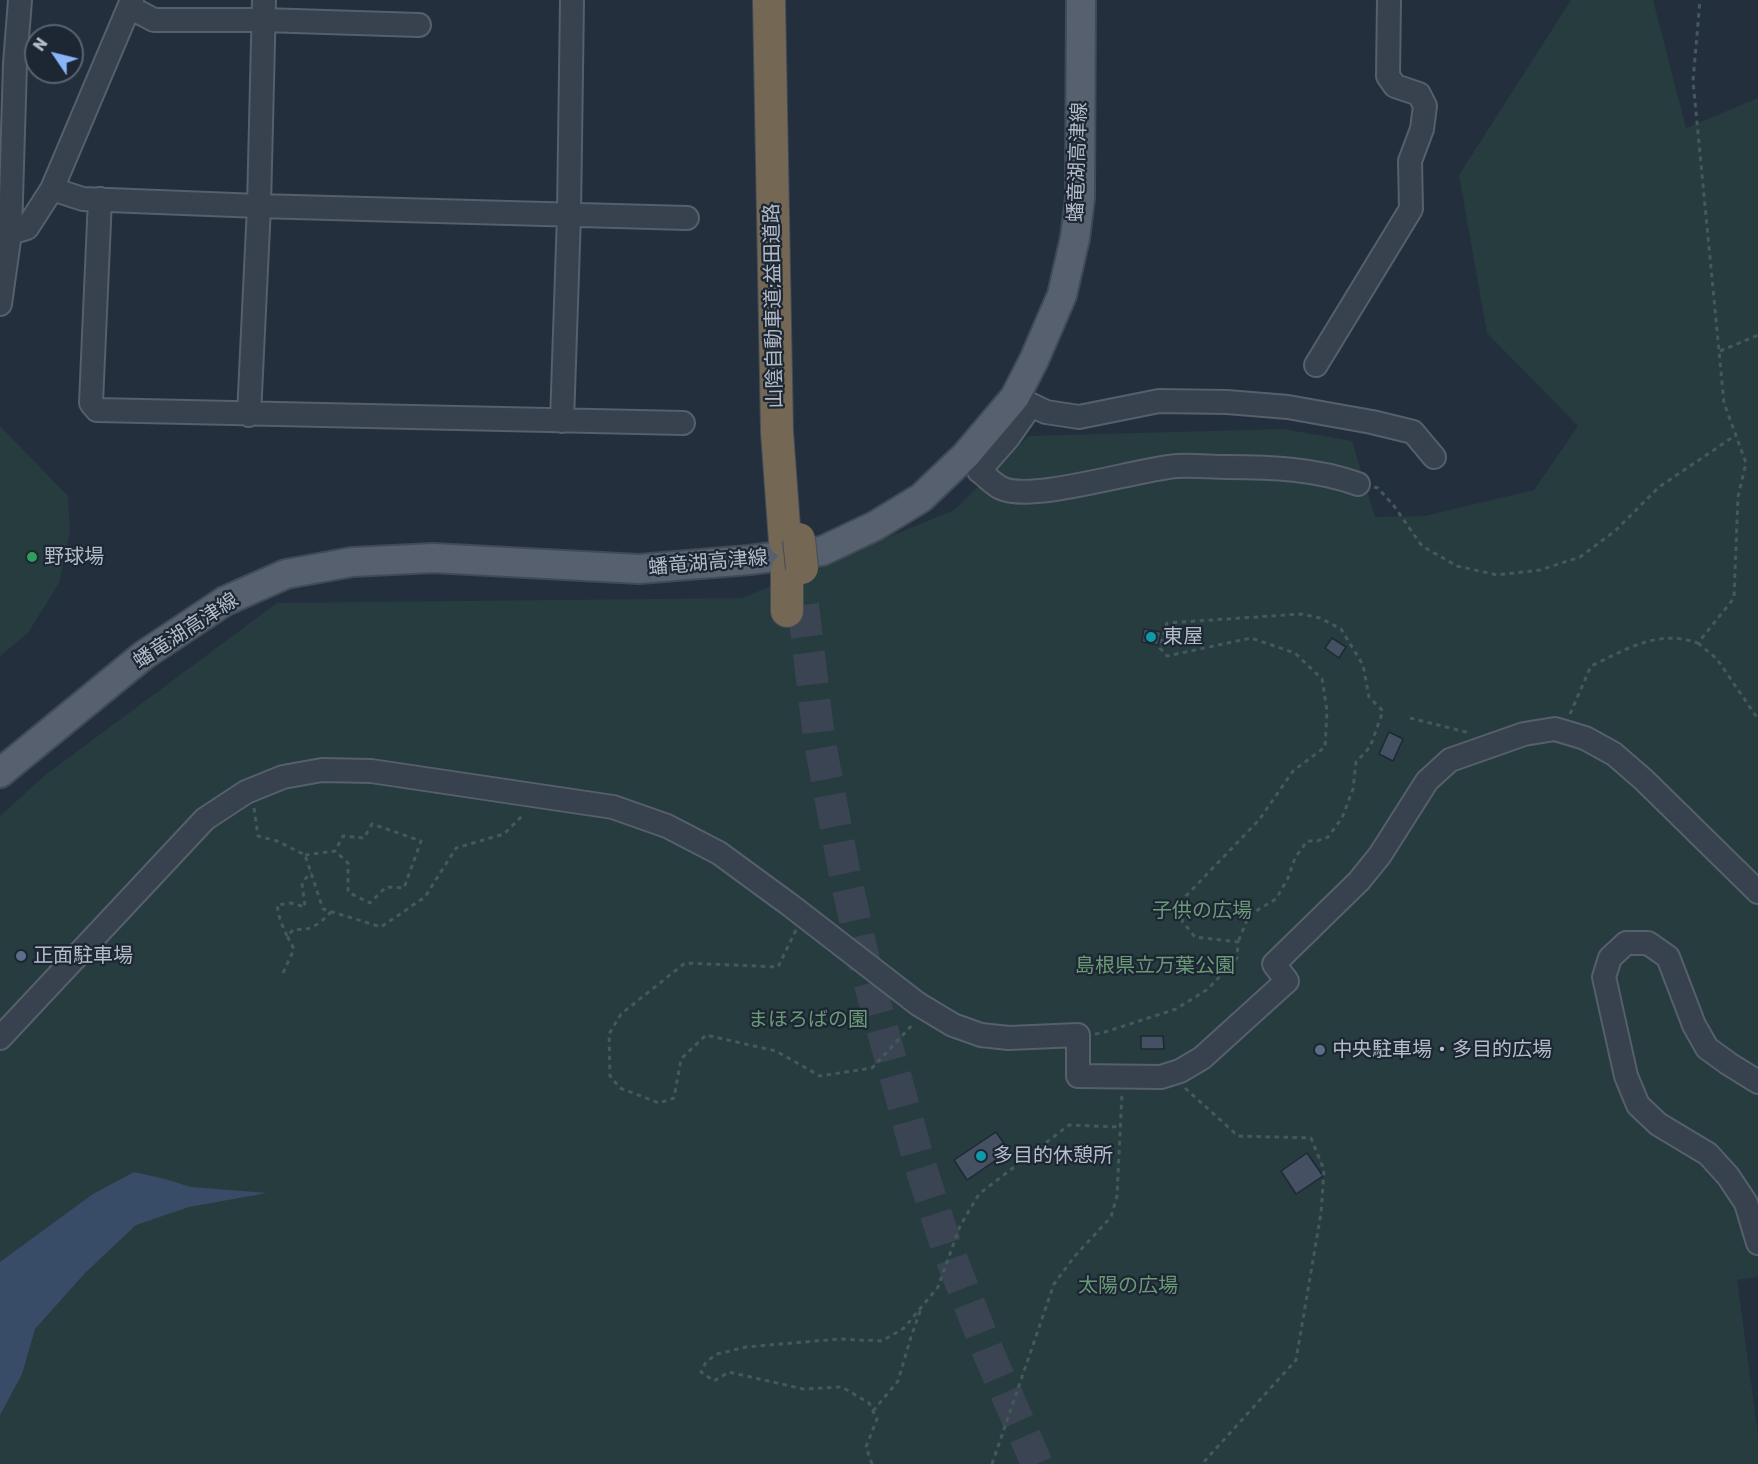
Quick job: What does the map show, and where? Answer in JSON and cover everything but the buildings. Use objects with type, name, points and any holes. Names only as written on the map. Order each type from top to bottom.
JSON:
[{"type":"highway","name":"山陰自動車道;益田道路","points":[[769,0],[777,432],[793,554]]},
{"type":"highway","name":"山陰自動車道;益田道路","points":[[781,0],[788,431],[795,608]]},
{"type":"main road","name":"蟠竜湖高津線","points":[[0,773],[144,655],[225,601],[286,574],[352,562],[433,558],[639,569],[750,560],[822,551],[875,526],[921,498],[1023,401],[1034,360],[1062,295],[1075,238],[1080,198],[1081,0]]},
{"type":"street","points":[[0,297],[10,233],[15,64],[20,0]]},
{"type":"street","points":[[562,421],[569,215],[572,0]]},
{"type":"street","points":[[1316,365],[1411,209],[1410,161],[1422,129],[1425,106],[1419,94],[1395,86],[1388,76],[1389,0]]},
{"type":"street","points":[[10,233],[27,228],[52,189],[130,4],[154,20],[264,10],[419,25]]},
{"type":"street","points":[[249,415],[259,206],[264,10]]},
{"type":"street","points":[[52,189],[83,199],[687,218]]},
{"type":"street","points":[[100,199],[91,403],[97,410],[683,423]]},
{"type":"street","points":[[1358,484],[1338,477],[1294,469],[1179,466],[1046,491],[1018,491],[1001,488],[979,471],[1008,438],[1023,401],[1046,412],[1078,417],[1159,401],[1227,402],[1288,407],[1413,432],[1434,457]]},
{"type":"street","points":[[0,1038],[205,819],[246,792],[283,777],[322,770],[371,771],[613,807],[667,826],[718,853],[790,905],[918,1004],[953,1025],[981,1035],[999,1037],[1078,1035],[1078,1076],[1161,1077],[1180,1071],[1202,1058],[1287,981],[1274,964],[1359,881],[1380,855],[1427,780],[1450,760],[1524,734],[1555,729],[1585,738],[1614,754],[1644,780],[1758,892]]},
{"type":"street","points":[[1758,1082],[1729,1065],[1707,1048],[1694,1025],[1668,957],[1648,943],[1626,943],[1610,958],[1604,977],[1626,1076],[1638,1105],[1658,1124],[1708,1154],[1728,1176],[1746,1203],[1758,1243]]},
{"type":"path","points":[[1698,643],[1734,598],[1738,497],[1746,463],[1724,403],[1693,81],[1700,0]]},
{"type":"path","points":[[1720,351],[1758,334]]},
{"type":"path","points":[[1358,484],[1378,488],[1394,506],[1422,546],[1457,566],[1497,575],[1540,570],[1580,557],[1615,531],[1659,487],[1736,435]]},
{"type":"path","points":[[1078,1035],[1102,1033],[1176,1009],[1208,989],[1237,958],[1238,942],[1248,915],[1276,899],[1288,878],[1295,858],[1307,841],[1317,841],[1328,837],[1342,818],[1353,789],[1356,762],[1370,747],[1383,711],[1369,697],[1363,665],[1341,629],[1320,618],[1301,615],[1167,623],[1160,648],[1167,656],[1251,638],[1295,653],[1322,679],[1327,711],[1325,747],[1293,771],[1259,820],[1186,896],[1182,921],[1195,937],[1238,942]]},
{"type":"path","points":[[1564,717],[1570,714],[1574,707],[1591,666],[1646,641],[1684,638],[1698,643],[1717,659],[1758,719]]},
{"type":"path","points":[[1410,718],[1472,733]]},
{"type":"path","points":[[254,806],[258,836],[277,841],[306,855],[334,851],[348,862],[348,892],[370,903],[386,887],[404,888],[421,841],[372,824],[364,838],[343,836],[334,851]]},
{"type":"path","points":[[306,855],[323,909],[381,927],[424,897],[456,848],[504,834],[523,815]]},
{"type":"path","points":[[283,973],[294,949],[280,920],[277,905],[291,903],[305,907],[302,883],[311,872]]},
{"type":"path","points":[[287,936],[294,929],[316,927],[331,912]]},
{"type":"path","points":[[798,926],[778,967],[685,963],[621,1014],[609,1034],[610,1076],[620,1088],[659,1103],[674,1098],[681,1059],[706,1035],[776,1051],[820,1076],[872,1068],[917,1020]]},
{"type":"path","points":[[992,1464],[1054,1284],[1074,1257],[1111,1217],[1117,1196],[1122,1077]]},
{"type":"path","points":[[1176,1089],[1187,1088],[1238,1136],[1311,1138],[1324,1170],[1321,1213],[1296,1360],[1202,1464]]},
{"type":"path","points":[[872,1464],[866,1447],[877,1419],[869,1403],[842,1387],[803,1389],[729,1372],[714,1381],[701,1372],[706,1362],[717,1354],[746,1347],[839,1339],[882,1341],[904,1328],[939,1287],[960,1226],[979,1194],[1069,1125],[1121,1127]]},
{"type":"path","points":[[873,1411],[898,1381],[922,1307]]},
{"type":"green space","name":"島根県立万葉公園","points":[[1571,0],[1653,0],[1686,128],[1758,98],[1758,1277],[1737,1280],[1758,1434],[1758,1464],[0,1464],[0,816],[44,776],[277,603],[742,598],[954,510],[1029,436],[1283,429],[1352,441],[1375,517],[1424,516],[1534,490],[1578,426],[1487,333],[1459,175]]},
{"type":"green space","name":"野球場","points":[[0,426],[68,496],[70,531],[59,583],[28,633],[0,656]]},
{"type":"water","points":[[134,1172],[191,1187],[267,1193],[189,1207],[136,1225],[85,1273],[35,1329],[22,1374],[0,1415],[0,1262],[93,1194]]},
{"type":"tunnel","points":[[803,605],[819,738],[844,870],[867,974],[920,1165],[946,1245],[989,1354],[1037,1464]]},
{"type":"place","name":"野球場","points":[[32,557]]},
{"type":"place","name":"東屋","points":[[1151,637]]},
{"type":"place","name":"正面駐車場","points":[[21,956]]},
{"type":"place","name":"中央駐車場・多目的広場","points":[[1320,1050]]},
{"type":"place","name":"多目的休憩所","points":[[981,1156]]},
{"type":"park label","name":"子供の広場","points":[[1202,911]]},
{"type":"park label","name":"まほろばの園","points":[[808,1020]]},
{"type":"park label","name":"太陽の広場","points":[[1128,1286]]}]
